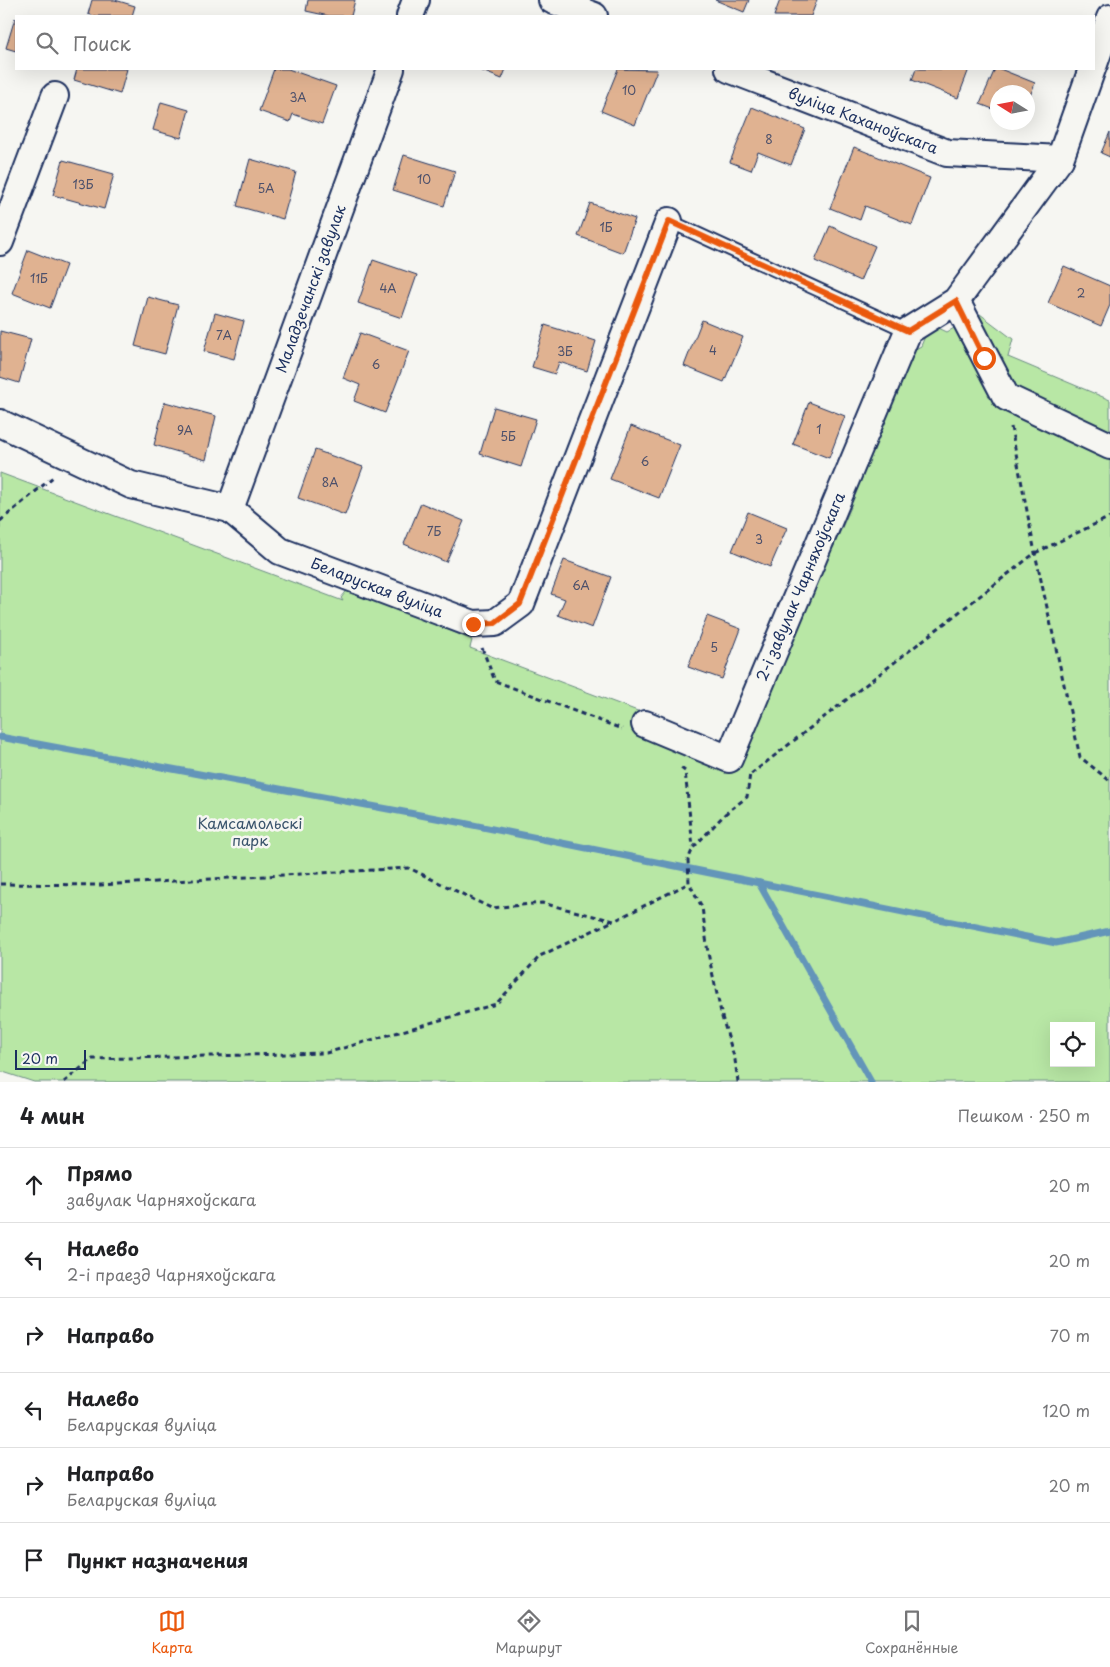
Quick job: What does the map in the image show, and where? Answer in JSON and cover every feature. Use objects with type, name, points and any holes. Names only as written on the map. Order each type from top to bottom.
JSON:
[{"type":"street","points":[[410,15],[416,0]]},
{"type":"street","points":[[552,0],[591,15]]},
{"type":"street","points":[[1095,61],[1110,18]]},
{"type":"street","name":"Маладзечанскі завулак","points":[[230,509],[391,70]]},
{"type":"street","name":"вуліца Каханоўскага","points":[[732,70],[946,153],[1060,159]]},
{"type":"street","points":[[908,331],[956,301],[1060,159],[1092,70]]},
{"type":"street","points":[[0,242],[55,96]]},
{"type":"street","name":"Беларуская вуліца","points":[[0,423],[131,485],[230,509],[280,551],[473,624],[495,623],[520,604],[669,221]]},
{"type":"street","points":[[956,301],[1006,397],[1110,446]]},
{"type":"street","name":"2-і завулак Чарняхоўскага","points":[[636,728],[728,758],[908,331]]},
{"type":"lane","points":[[669,221],[908,331]]},
{"type":"path","points":[[1006,397],[1035,553],[1080,757],[1110,781]]},
{"type":"path","points":[[0,521],[75,459]]},
{"type":"path","points":[[750,775],[1035,553],[1110,517]]},
{"type":"path","points":[[473,624],[495,681],[619,727],[636,728]]},
{"type":"path","points":[[738,1082],[736,1060],[722,1017],[708,954],[702,908],[688,883],[688,860],[693,848],[725,814],[747,798],[750,775],[740,731]]},
{"type":"path","points":[[676,765],[684,771],[693,848]]},
{"type":"path","points":[[0,884],[101,885],[409,868],[492,908],[542,904],[614,921]]},
{"type":"path","points":[[64,1082],[92,1059],[326,1053],[496,1004],[540,956],[688,883]]},
{"type":"green space","name":"Камсамольскі парк","points":[[980,314],[1013,339],[1008,357],[1110,400],[1110,1082],[34,1082],[0,1071],[0,473],[343,601],[341,598],[349,588],[472,640],[470,648],[744,751],[827,546],[833,548],[851,507],[843,507],[908,353],[921,346],[930,324],[947,332]]},
{"type":"building","points":[[92,0],[115,0],[135,6],[132,15],[88,14]]},
{"type":"building","points":[[308,0],[355,0],[351,15],[324,15],[306,11]]},
{"type":"building","points":[[715,0],[749,0],[744,12]]},
{"type":"building","points":[[780,0],[817,0],[811,15],[774,15]]},
{"type":"building","points":[[15,18],[15,51],[6,48]]},
{"type":"building","points":[[77,70],[127,70],[120,94],[74,80]]},
{"type":"building","points":[[274,70],[291,70],[336,86],[322,124],[293,114],[290,122],[259,111]]},
{"type":"building","points":[[480,70],[506,70],[502,79]]},
{"type":"building","points":[[618,70],[657,70],[635,125],[601,111]]},
{"type":"building","points":[[916,70],[969,70],[958,98],[912,80]]},
{"type":"building","points":[[995,70],[1002,70],[1035,83],[1034,85],[990,85],[990,108],[980,104]]},
{"type":"building","points":[[161,102],[189,110],[181,138],[153,130]]},
{"type":"building","points":[[752,107],[805,129],[791,165],[758,152],[751,170],[730,162]]},
{"type":"building","points":[[1110,132],[1110,157],[1101,153]]},
{"type":"building","points":[[854,147],[930,178],[912,225],[865,206],[860,220],[830,208]]},
{"type":"building","points":[[404,155],[455,171],[444,206],[393,190]]},
{"type":"building","points":[[250,159],[296,172],[283,219],[237,206]]},
{"type":"building","points":[[63,160],[114,174],[104,209],[53,195]]},
{"type":"building","points":[[590,203],[635,219],[623,253],[578,236]]},
{"type":"building","points":[[830,226],[875,246],[860,281],[815,261]]},
{"type":"building","points":[[28,250],[66,265],[50,308],[12,293]]},
{"type":"building","points":[[373,260],[417,275],[402,318],[358,303]]},
{"type":"building","points":[[1064,266],[1110,286],[1110,305],[1101,326],[1048,303]]},
{"type":"building","points":[[148,297],[178,305],[165,354],[135,346]]},
{"type":"building","points":[[215,313],[244,321],[234,359],[204,351]]},
{"type":"building","points":[[702,320],[743,337],[724,382],[684,366]]},
{"type":"building","points":[[545,325],[596,341],[587,371],[559,362],[555,374],[532,367]]},
{"type":"building","points":[[0,331],[31,339],[19,383],[0,377]]},
{"type":"building","points":[[360,333],[409,351],[385,413],[354,401],[360,385],[343,378]]},
{"type":"building","points":[[165,402],[216,416],[206,460],[154,445]]},
{"type":"building","points":[[809,402],[845,416],[829,458],[793,444]]},
{"type":"building","points":[[494,407],[536,419],[521,467],[480,454]]},
{"type":"building","points":[[631,426],[680,445],[659,498],[610,479]]},
{"type":"building","points":[[315,450],[363,467],[345,515],[298,498]]},
{"type":"building","points":[[421,503],[464,521],[446,562],[404,544]]},
{"type":"building","points":[[748,512],[787,528],[770,567],[732,551]]},
{"type":"building","points":[[564,560],[611,577],[592,628],[558,615],[565,599],[551,594]]},
{"type":"building","points":[[707,616],[741,629],[722,679],[688,667]]},
{"type":"waterway","points":[[0,737],[463,823],[1056,943],[1110,931]]},
{"type":"waterway","points":[[759,883],[871,1082]]},
{"type":"route","points":[[473,624],[495,623],[520,604],[669,221],[908,331],[956,301],[984,358]]}]
